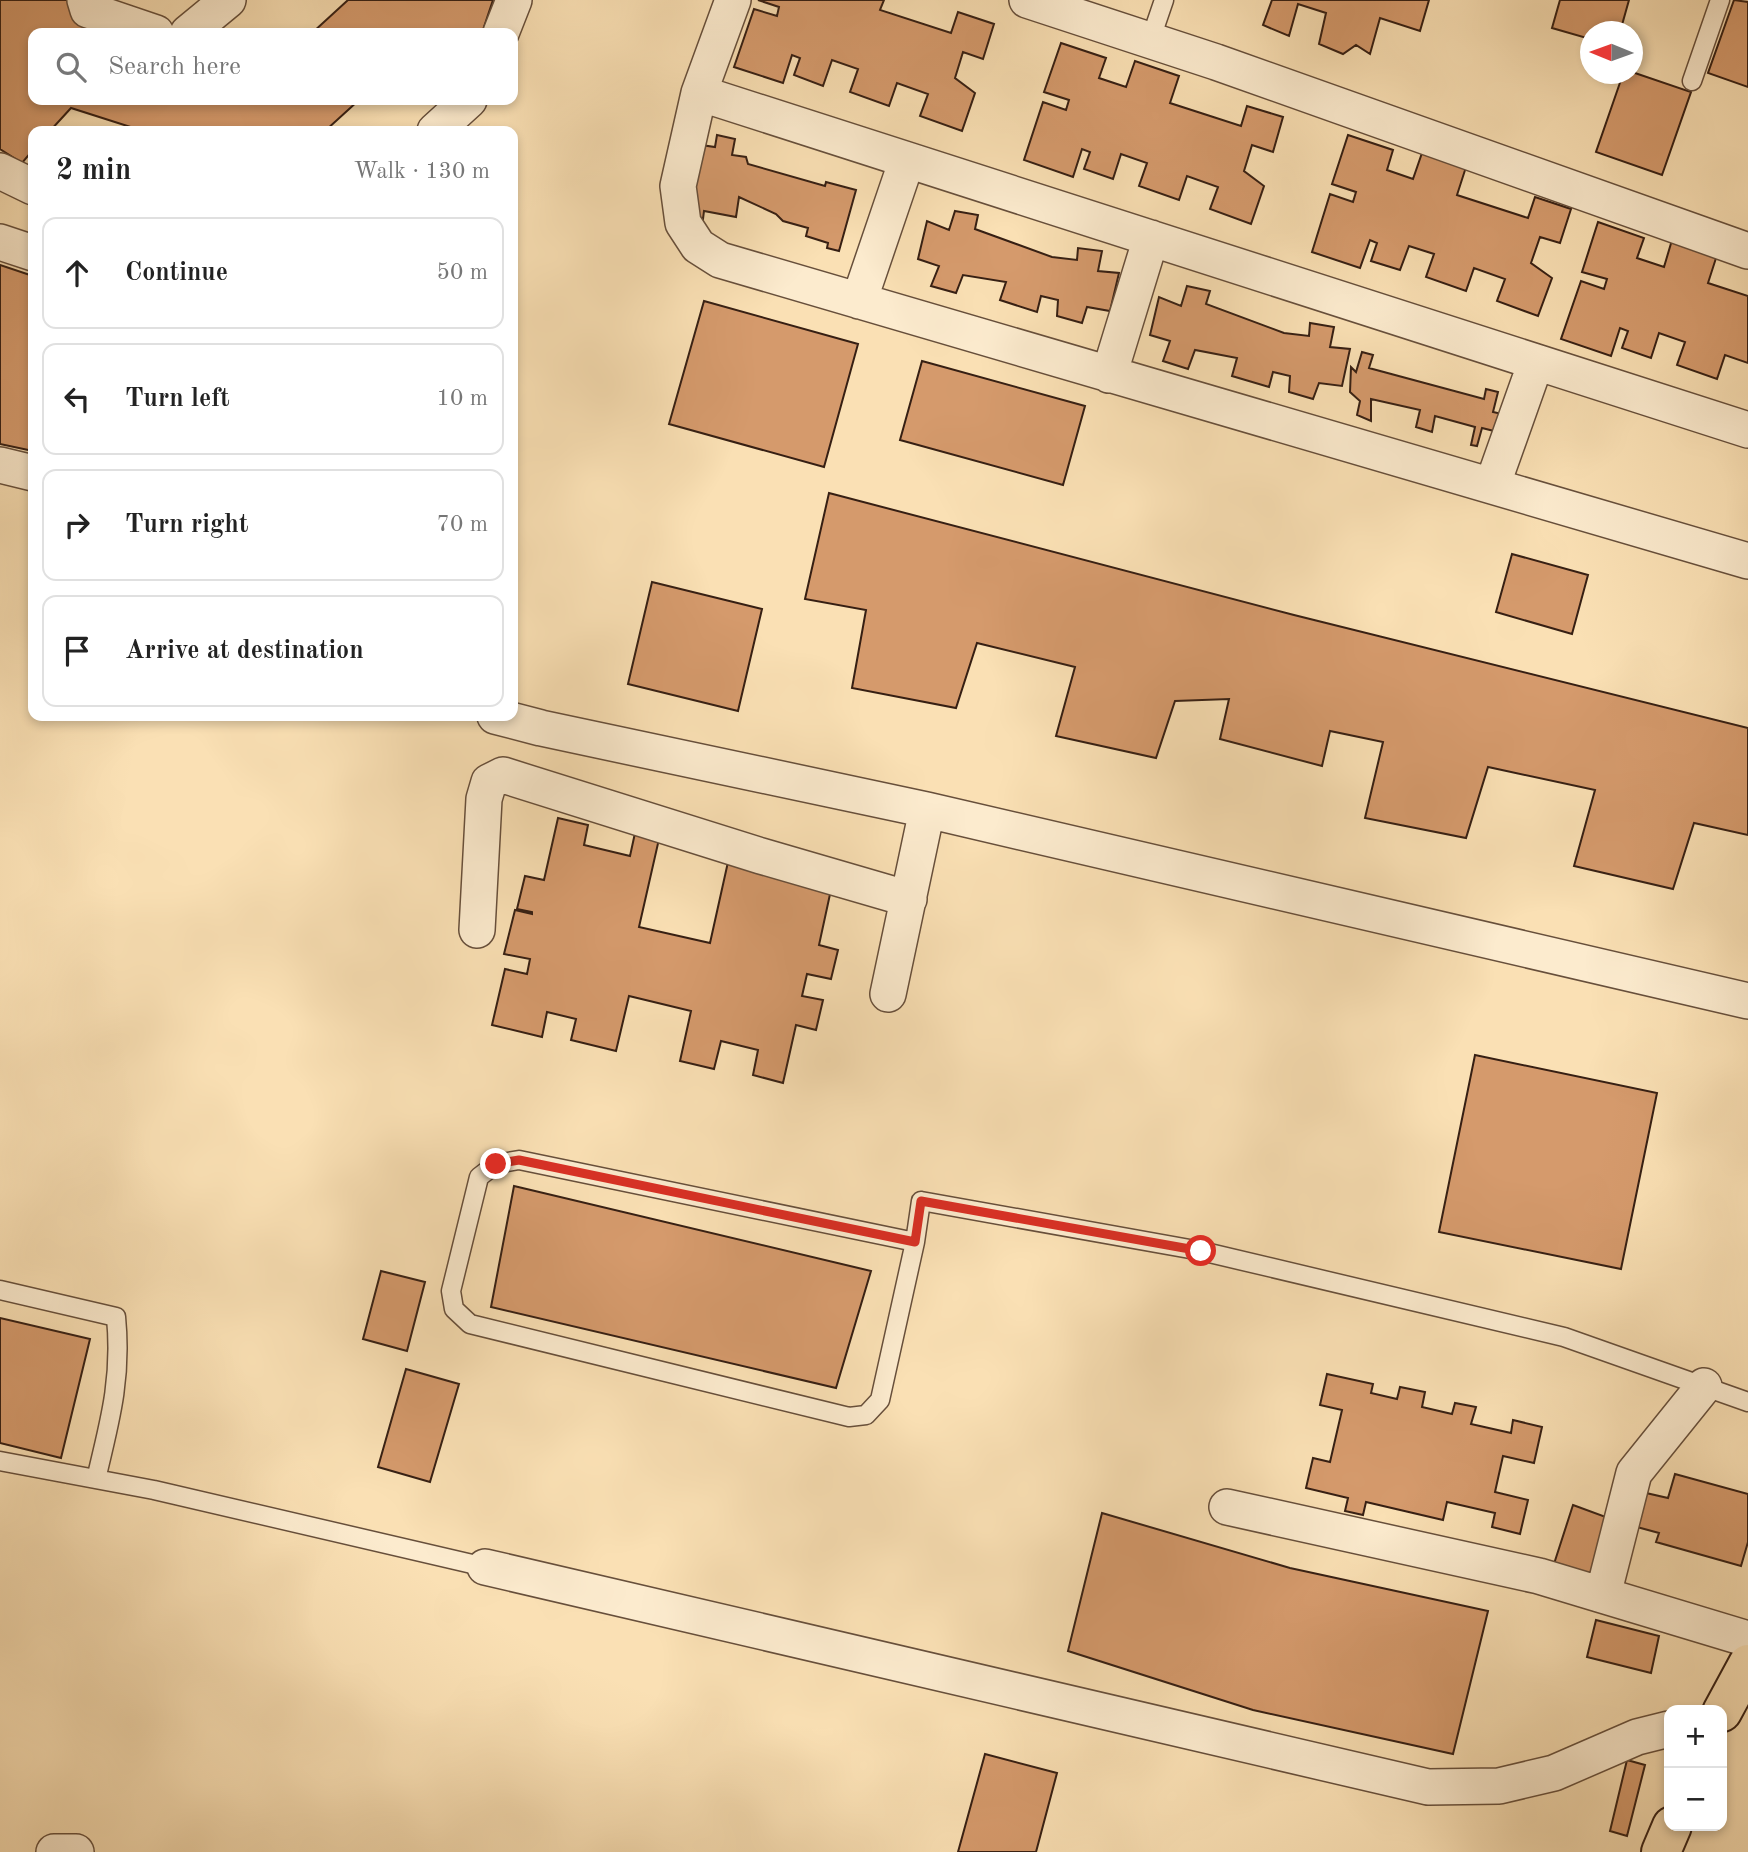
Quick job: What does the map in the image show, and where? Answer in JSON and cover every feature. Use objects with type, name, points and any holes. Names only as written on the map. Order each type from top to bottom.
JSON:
[{"type":"main road","points":[[1726,1705],[1748,1664]]},
{"type":"main road","points":[[1661,1852],[1670,1831]]},
{"type":"street","points":[[85,0],[88,10],[141,28]]},
{"type":"street","points":[[194,28],[228,0]]},
{"type":"street","points":[[503,28],[514,0]]},
{"type":"street","points":[[733,0],[699,93],[678,186],[683,223],[698,246],[720,260],[1748,561]]},
{"type":"street","points":[[1027,0],[1748,251]]},
{"type":"street","points":[[699,93],[1748,430]]},
{"type":"street","points":[[440,126],[464,105]]},
{"type":"street","points":[[859,301],[907,160]]},
{"type":"street","points":[[0,171],[28,185]]},
{"type":"street","points":[[1109,375],[1151,238]]},
{"type":"street","points":[[0,242],[28,251]]},
{"type":"street","points":[[1492,486],[1536,362]]},
{"type":"street","points":[[0,465],[28,472]]},
{"type":"street","points":[[514,721],[926,810],[1748,1001]]},
{"type":"street","points":[[477,930],[484,799],[489,782],[503,775],[761,856],[909,899]]},
{"type":"street","points":[[888,994],[926,810]]},
{"type":"street","points":[[1603,1595],[1634,1473],[1704,1386]]},
{"type":"street","points":[[1227,1507],[1539,1576],[1748,1639]]},
{"type":"street","points":[[485,1567],[1428,1787],[1499,1786],[1554,1773],[1637,1737],[1664,1730]]},
{"type":"street","points":[[54,1852],[76,1852]]},
{"type":"lane","points":[[1150,41],[1164,0]]},
{"type":"lane","points":[[1692,81],[1720,0]]},
{"type":"lane","points":[[915,1242],[519,1160],[496,1164],[479,1177],[451,1291],[454,1309],[470,1324],[849,1417],[866,1415],[880,1401],[915,1242],[921,1201],[1201,1251],[1564,1337],[1748,1402]]},
{"type":"lane","points":[[0,1290],[116,1317],[120,1351],[117,1385],[96,1479]]},
{"type":"lane","points":[[0,1461],[154,1490],[485,1567]]},
{"type":"building","points":[[0,0],[80,0],[93,28],[28,28],[28,105],[354,105],[330,126],[127,126],[71,108],[55,126],[28,126],[28,156],[22,163],[0,149]]},
{"type":"building","points":[[348,0],[493,0],[484,28],[317,28]]},
{"type":"building","points":[[758,0],[884,0],[880,10],[951,33],[958,12],[994,24],[983,59],[963,52],[955,78],[975,93],[962,131],[920,116],[928,94],[897,83],[889,106],[850,92],[858,69],[832,60],[823,86],[794,75],[800,58],[792,55],[783,83],[734,67],[754,9],[777,16],[779,7]]},
{"type":"building","points":[[1272,0],[1429,0],[1420,31],[1380,18],[1370,54],[1356,45],[1343,54],[1319,44],[1326,13],[1298,4],[1289,36],[1263,25]]},
{"type":"building","points":[[1560,0],[1629,0],[1623,21],[1580,21],[1580,36],[1552,28]]},
{"type":"building","points":[[1734,0],[1748,2],[1748,87],[1708,73]]},
{"type":"building","points":[[1061,43],[1106,58],[1099,78],[1126,87],[1135,61],[1179,76],[1170,103],[1241,126],[1247,106],[1283,117],[1273,152],[1252,145],[1244,171],[1264,186],[1251,224],[1210,209],[1218,187],[1187,176],[1179,200],[1139,186],[1147,163],[1121,154],[1113,179],[1084,169],[1090,152],[1082,149],[1073,177],[1024,160],[1043,102],[1066,110],[1069,100],[1044,92]]},
{"type":"building","points":[[1643,76],[1691,92],[1662,175],[1596,152],[1620,84],[1643,84]]},
{"type":"building","points":[[717,135],[735,139],[732,155],[746,157],[748,164],[825,186],[826,182],[856,190],[839,251],[827,248],[828,243],[806,236],[808,228],[783,221],[776,214],[739,197],[736,217],[704,211],[703,219],[689,216],[694,144],[715,147]]},
{"type":"building","points":[[1348,135],[1393,150],[1387,170],[1413,179],[1422,153],[1466,167],[1457,195],[1528,218],[1535,197],[1571,209],[1560,243],[1540,237],[1531,263],[1552,278],[1538,316],[1497,301],[1505,279],[1474,268],[1466,291],[1426,277],[1434,254],[1409,246],[1400,270],[1371,261],[1377,243],[1370,240],[1360,268],[1312,252],[1330,194],[1353,202],[1356,192],[1332,184]]},
{"type":"building","points":[[955,211],[978,215],[975,229],[1052,257],[1077,260],[1078,248],[1102,251],[1098,271],[1119,273],[1110,311],[1087,307],[1082,323],[1057,316],[1058,300],[1041,296],[1037,312],[1000,300],[1006,282],[963,275],[956,293],[931,286],[939,266],[918,259],[927,221],[949,230]]},
{"type":"building","points":[[1598,222],[1644,238],[1637,258],[1664,267],[1672,240],[1717,255],[1708,283],[1748,296],[1748,363],[1725,355],[1717,379],[1677,365],[1685,342],[1659,333],[1651,358],[1622,348],[1628,331],[1620,328],[1611,356],[1561,339],[1581,281],[1604,289],[1607,279],[1582,272]]},
{"type":"building","points":[[0,265],[28,274],[28,450],[0,444]]},
{"type":"building","points":[[1187,286],[1210,291],[1206,304],[1284,333],[1309,336],[1310,323],[1334,327],[1330,347],[1350,349],[1342,386],[1319,383],[1313,399],[1289,392],[1290,376],[1273,372],[1269,387],[1232,376],[1237,358],[1195,350],[1188,369],[1163,361],[1170,341],[1150,335],[1159,297],[1181,306]]},
{"type":"building","points":[[704,301],[858,344],[824,467],[669,424]]},
{"type":"building","points":[[1362,352],[1373,355],[1369,368],[1484,399],[1486,389],[1498,392],[1493,412],[1511,416],[1506,434],[1482,428],[1477,446],[1471,445],[1475,427],[1435,416],[1432,432],[1416,427],[1420,410],[1371,399],[1371,421],[1357,415],[1360,401],[1350,392],[1351,367],[1356,372]]},
{"type":"building","points":[[922,361],[1085,406],[1063,485],[900,440]]},
{"type":"building","points":[[829,493],[1294,615],[1748,728],[1748,835],[1694,823],[1673,889],[1574,866],[1595,790],[1488,767],[1466,838],[1365,818],[1383,742],[1330,731],[1322,766],[1220,739],[1229,699],[1175,701],[1156,758],[1056,736],[1075,667],[977,643],[956,708],[852,688],[866,610],[805,599]]},
{"type":"building","points":[[1512,554],[1588,575],[1572,634],[1496,612]]},
{"type":"building","points":[[652,582],[762,609],[738,711],[628,684]]},
{"type":"building","points":[[558,818],[588,825],[584,845],[630,856],[635,833],[659,839],[639,927],[710,943],[728,862],[832,885],[819,945],[838,950],[831,979],[807,974],[802,996],[823,1000],[816,1030],[796,1025],[783,1083],[753,1075],[758,1050],[721,1041],[714,1069],[680,1061],[691,1011],[629,996],[616,1051],[571,1040],[576,1019],[547,1012],[542,1037],[492,1025],[505,969],[527,974],[530,959],[504,954],[515,910],[532,914],[517,909],[525,876],[544,880]]},
{"type":"building","points":[[1475,1055],[1657,1093],[1621,1269],[1439,1232]]},
{"type":"building","points":[[514,1186],[871,1271],[836,1388],[491,1307]]},
{"type":"building","points":[[381,1271],[425,1282],[407,1351],[363,1339]]},
{"type":"building","points":[[0,1318],[90,1339],[61,1458],[0,1443]]},
{"type":"building","points":[[406,1369],[459,1384],[430,1482],[378,1467]]},
{"type":"building","points":[[1327,1374],[1373,1384],[1371,1393],[1397,1399],[1400,1387],[1425,1392],[1422,1407],[1452,1414],[1455,1403],[1476,1407],[1471,1424],[1511,1433],[1513,1420],[1542,1427],[1534,1463],[1503,1456],[1495,1492],[1528,1500],[1520,1534],[1492,1527],[1495,1513],[1447,1502],[1443,1520],[1366,1502],[1363,1515],[1345,1511],[1348,1498],[1306,1488],[1313,1458],[1330,1462],[1342,1410],[1320,1405]]},
{"type":"building","points":[[1675,1474],[1748,1494],[1748,1542],[1741,1566],[1656,1542],[1659,1533],[1637,1527],[1646,1493],[1668,1498]]},
{"type":"building","points":[[1573,1505],[1614,1520],[1594,1576],[1553,1567]]},
{"type":"building","points":[[1102,1513],[1290,1568],[1488,1611],[1453,1754],[1253,1710],[1068,1651]]},
{"type":"building","points":[[1596,1620],[1659,1636],[1651,1673],[1587,1657]]},
{"type":"building","points":[[985,1754],[1057,1773],[1036,1852],[958,1852]]},
{"type":"building","points":[[1627,1760],[1645,1765],[1627,1836],[1610,1831]]},
{"type":"route","points":[[496,1164],[519,1160],[915,1242],[921,1201],[1201,1251]]}]
